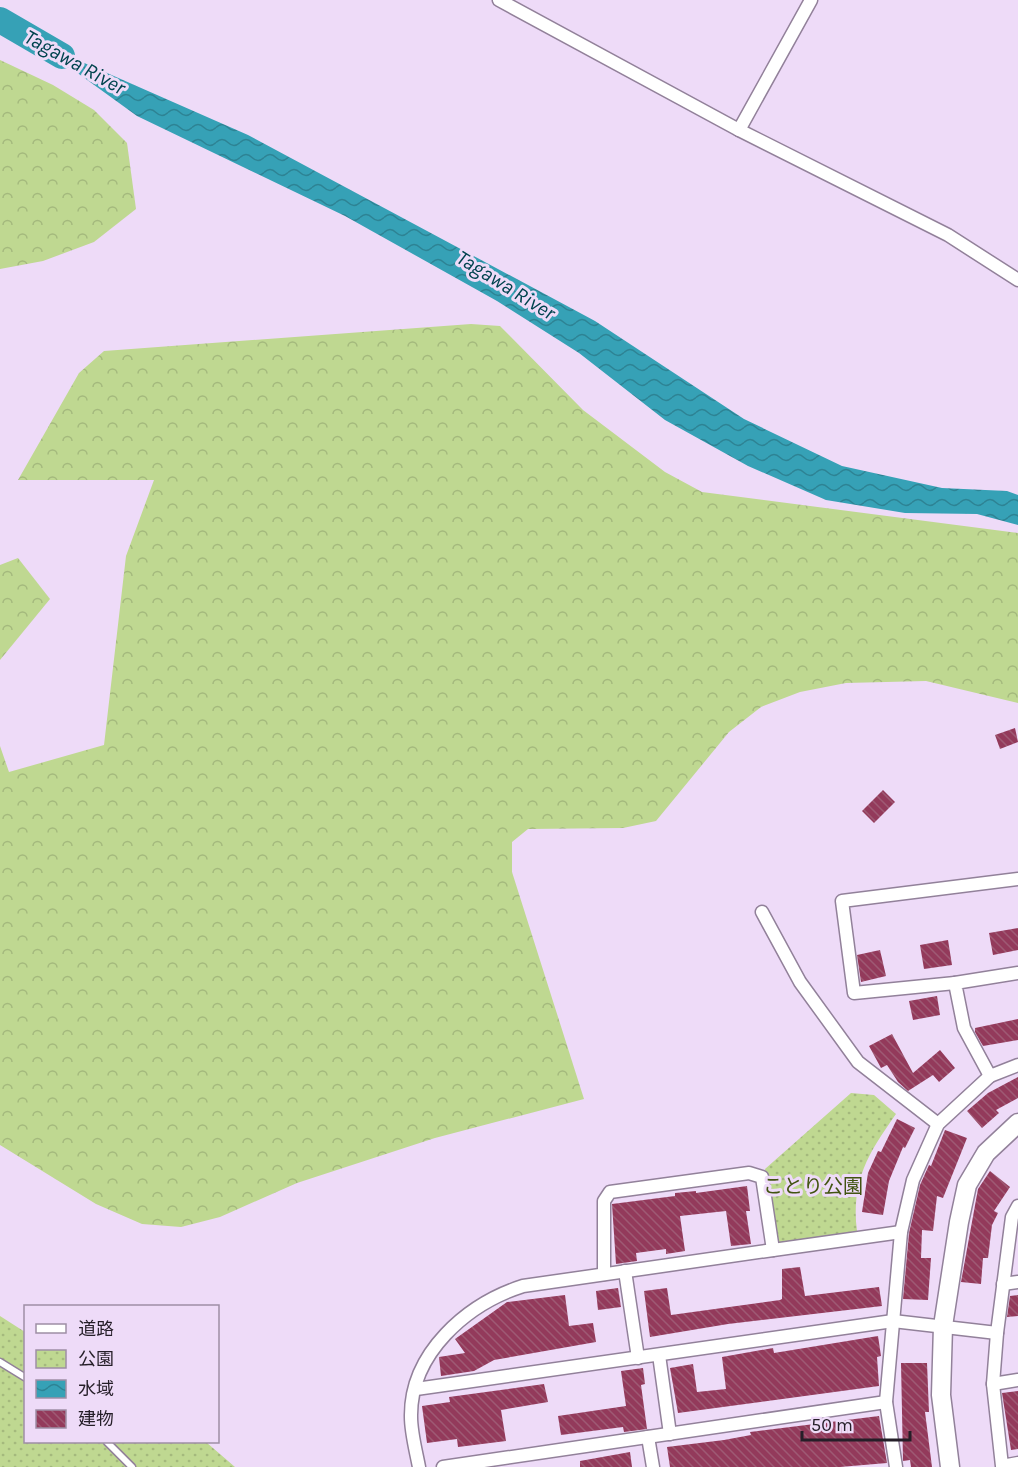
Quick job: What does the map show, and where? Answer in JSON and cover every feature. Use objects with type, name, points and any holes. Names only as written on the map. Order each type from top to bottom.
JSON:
[{"type":"street","points":[[499,0],[739,130],[948,235],[1018,280]]},
{"type":"street","points":[[739,130],[811,0]]},
{"type":"street","points":[[1018,879],[842,901],[854,993],[955,983],[1018,973]]},
{"type":"street","points":[[762,912],[800,982],[858,1062],[938,1124]]},
{"type":"street","points":[[955,983],[964,1028],[990,1076]]},
{"type":"street","points":[[896,1467],[886,1402],[901,1232],[912,1180],[938,1124],[990,1076],[1018,1065]]},
{"type":"street","points":[[950,1467],[941,1395],[943,1326],[967,1185],[986,1153],[1018,1123]]},
{"type":"street","points":[[604,1274],[604,1201],[610,1192],[748,1173],[762,1176],[773,1250]]},
{"type":"street","points":[[1018,1206],[1012,1217],[993,1384],[1002,1466],[1018,1463]]},
{"type":"street","points":[[419,1467],[411,1416],[416,1389],[427,1356],[447,1332],[497,1294],[523,1286],[901,1232]]},
{"type":"street","points":[[625,1271],[638,1358]]},
{"type":"street","points":[[1003,1284],[1018,1282]]},
{"type":"street","points":[[416,1389],[893,1321],[997,1333]]},
{"type":"street","points":[[658,1354],[670,1434]]},
{"type":"street","points":[[993,1384],[1018,1380]]},
{"type":"street","points":[[443,1467],[886,1402]]},
{"type":"street","points":[[648,1437],[653,1467]]},
{"type":"lane","points":[[0,1362],[24,1377]]},
{"type":"lane","points":[[108,1443],[132,1467]]},
{"type":"green space","points":[[0,60],[53,85],[94,110],[127,143],[136,209],[94,242],[43,261],[0,269]]},
{"type":"green space","points":[[471,324],[500,326],[583,410],[665,472],[702,492],[1018,533],[1018,703],[926,681],[846,683],[800,692],[761,707],[729,732],[656,821],[623,828],[528,829],[512,842],[512,872],[584,1099],[435,1138],[297,1183],[220,1217],[181,1227],[142,1224],[96,1204],[0,1145],[0,746],[9,772],[104,745],[126,556],[154,480],[18,480],[79,373],[104,351]]},
{"type":"green space","points":[[18,558],[50,599],[0,660],[0,565]]},
{"type":"green space","name":"ことり公園","points":[[851,1093],[874,1095],[896,1114],[877,1142],[859,1182],[857,1231],[777,1244],[765,1169]]},
{"type":"green space","points":[[0,1316],[24,1331],[24,1443],[207,1443],[235,1467],[0,1467]]},
{"type":"water","points":[[32,40],[248,135],[595,321],[744,419],[842,466],[942,488],[1007,491],[1018,495],[1018,525],[977,514],[905,513],[826,500],[748,466],[665,420],[579,353],[497,301],[345,216],[137,116]]},
{"type":"building","points":[[1015,728],[1018,742],[1000,749],[995,735]]},
{"type":"building","points":[[883,790],[895,802],[874,823],[862,811]]},
{"type":"building","points":[[1018,928],[1018,950],[993,955],[989,933]]},
{"type":"building","points":[[948,940],[952,965],[924,969],[920,945]]},
{"type":"building","points":[[880,950],[886,976],[861,982],[857,955]]},
{"type":"building","points":[[937,996],[940,1015],[913,1020],[909,1001]]},
{"type":"building","points":[[1018,1019],[1018,1040],[983,1046],[975,1032],[975,1028]]},
{"type":"building","points":[[892,1034],[913,1073],[940,1050],[955,1068],[939,1082],[933,1075],[908,1091],[898,1082],[887,1065],[881,1068],[869,1046]]},
{"type":"building","points":[[1018,1077],[1018,1098],[996,1110],[999,1113],[982,1128],[967,1111],[988,1093]]},
{"type":"building","points":[[897,1119],[915,1128],[905,1148],[903,1147],[889,1181],[883,1215],[862,1212],[868,1173]]},
{"type":"building","points":[[945,1130],[967,1138],[943,1198],[937,1196],[933,1231],[922,1230],[921,1258],[931,1258],[928,1300],[903,1299],[909,1233],[920,1185],[929,1165],[931,1166]]},
{"type":"building","points":[[990,1171],[1010,1187],[994,1211],[998,1213],[992,1225],[988,1258],[983,1258],[981,1284],[961,1282],[978,1189]]},
{"type":"building","points":[[747,1186],[750,1211],[746,1211],[751,1244],[731,1246],[726,1211],[680,1216],[685,1251],[666,1254],[666,1249],[636,1253],[637,1261],[616,1264],[612,1204],[675,1196],[675,1193],[696,1191],[696,1193]]},
{"type":"building","points":[[800,1267],[805,1296],[879,1287],[882,1306],[728,1324],[650,1337],[644,1291],[667,1288],[671,1315],[780,1300],[782,1299],[782,1269]]},
{"type":"building","points":[[618,1288],[621,1307],[598,1310],[596,1291]]},
{"type":"building","points":[[565,1295],[569,1326],[593,1323],[596,1342],[494,1360],[474,1371],[441,1376],[439,1357],[465,1353],[455,1339],[507,1302]]},
{"type":"building","points":[[1018,1295],[1018,1316],[1007,1317],[1010,1296]]},
{"type":"building","points":[[878,1336],[881,1356],[877,1357],[879,1386],[678,1413],[670,1368],[693,1364],[697,1392],[726,1389],[722,1357],[773,1348],[774,1353]]},
{"type":"building","points":[[901,1363],[927,1363],[929,1412],[925,1412],[932,1467],[911,1467],[910,1460],[903,1461]]},
{"type":"building","points":[[643,1368],[645,1384],[641,1385],[647,1429],[624,1432],[623,1427],[561,1435],[558,1416],[626,1406],[621,1371]]},
{"type":"building","points":[[544,1384],[548,1402],[501,1410],[506,1441],[458,1447],[457,1439],[427,1443],[422,1406],[450,1402],[449,1397]]},
{"type":"building","points":[[1018,1391],[1018,1449],[1011,1450],[1002,1393]]},
{"type":"building","points":[[879,1416],[887,1463],[840,1467],[670,1467],[667,1447],[724,1440],[751,1435],[750,1432]]},
{"type":"building","points":[[630,1452],[632,1467],[580,1467],[580,1461]]},
{"type":"waterway","name":"Tagawa River","points":[[0,20],[62,56]]}]
